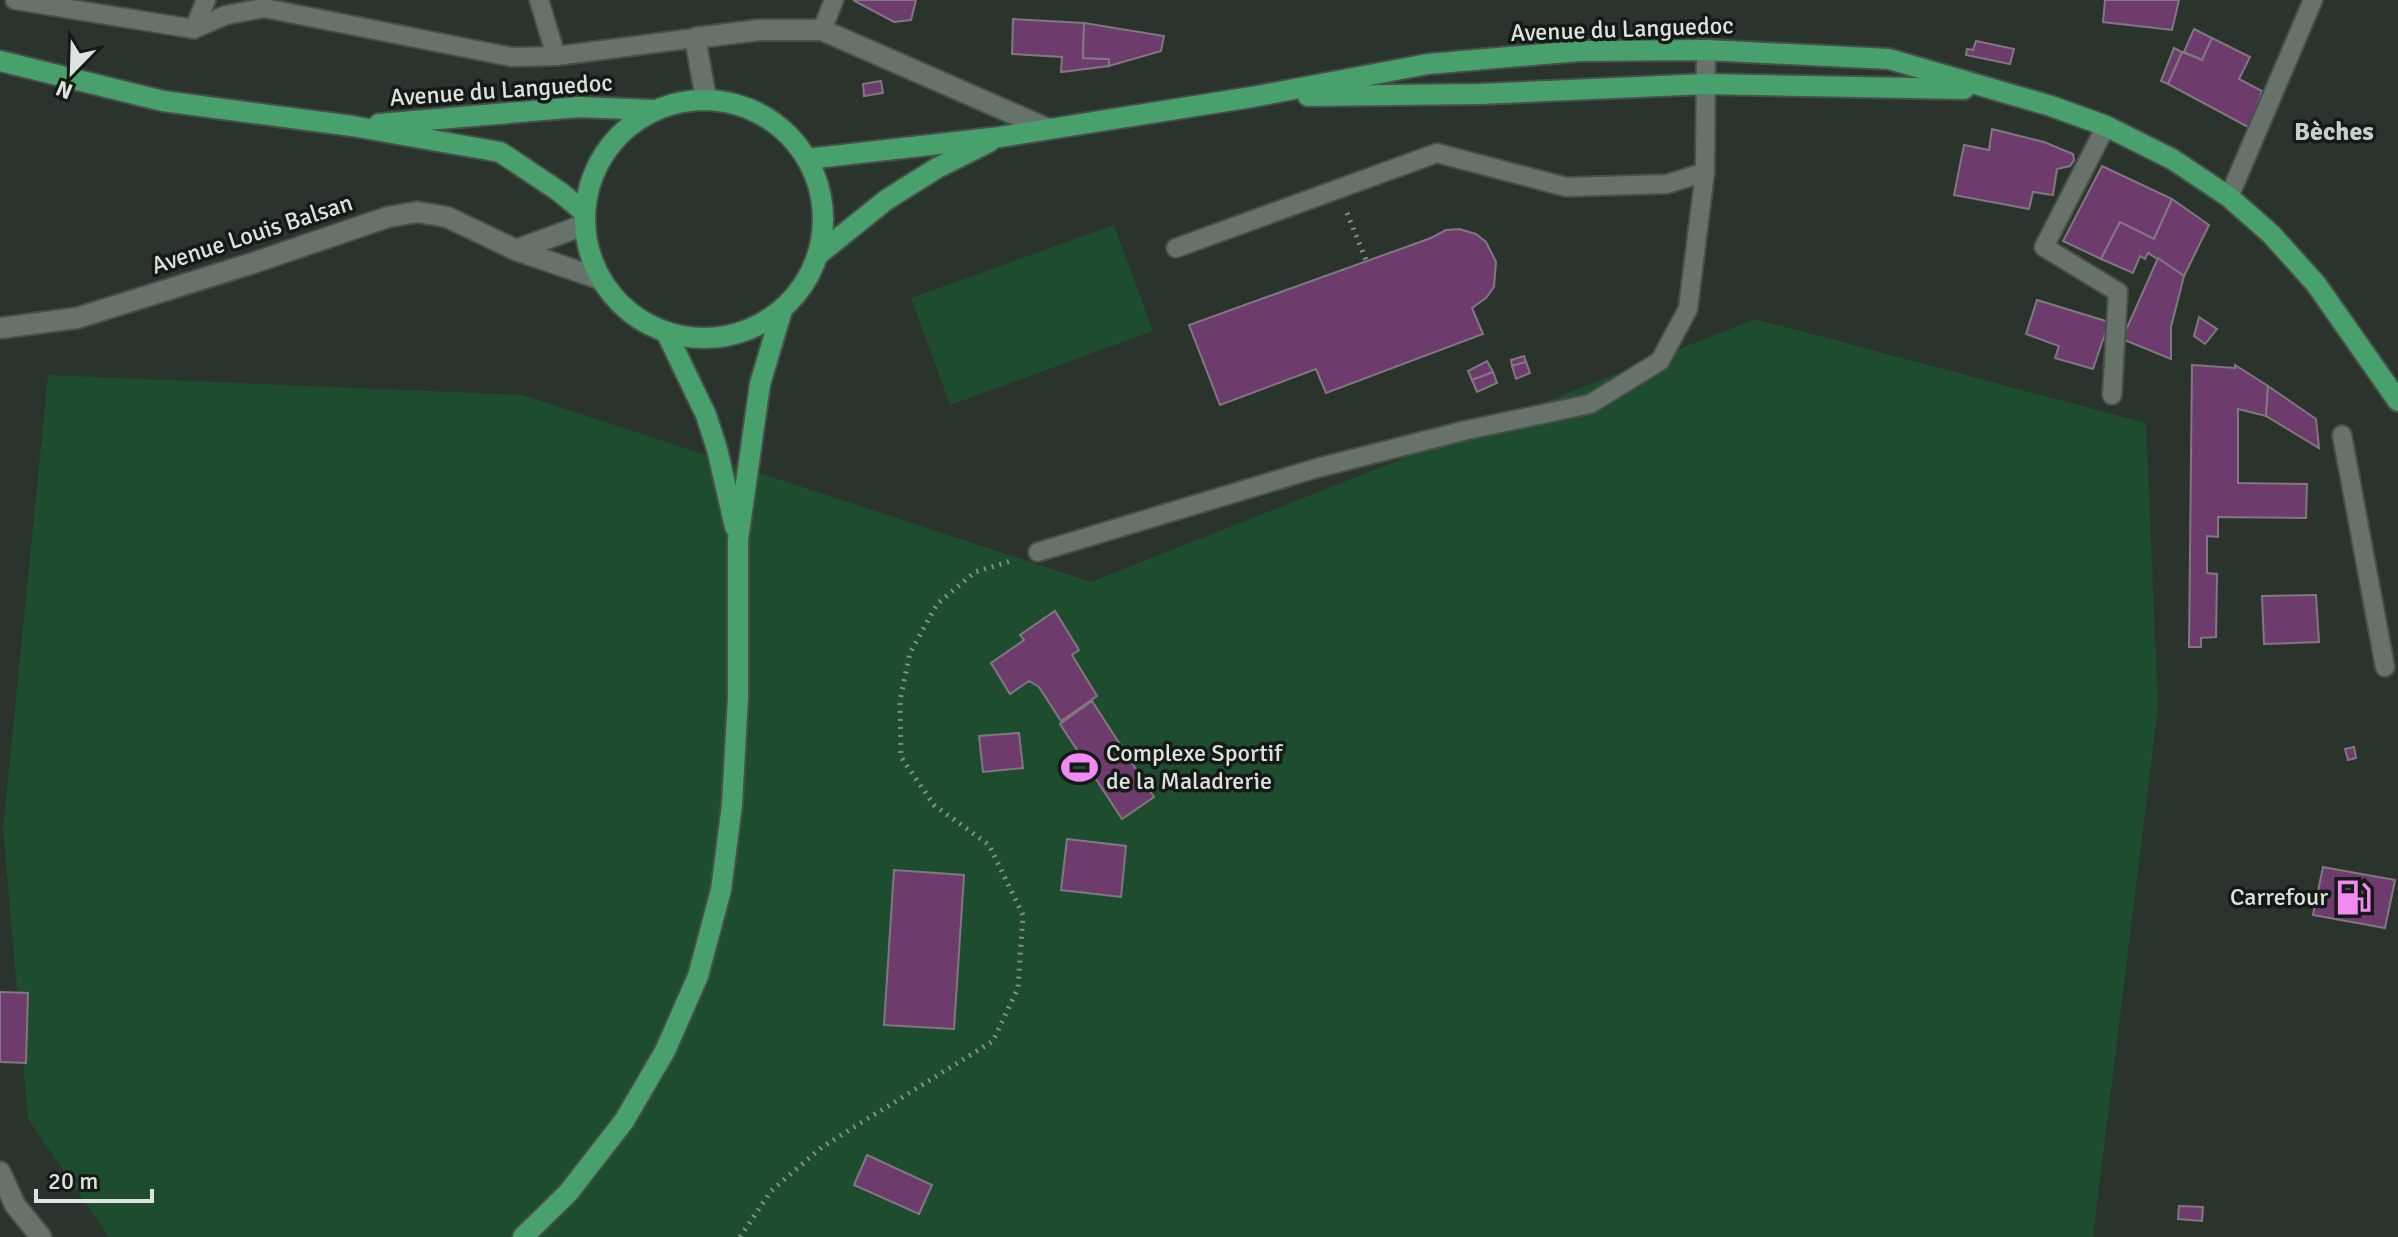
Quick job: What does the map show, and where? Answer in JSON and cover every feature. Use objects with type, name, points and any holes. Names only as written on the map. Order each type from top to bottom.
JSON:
[{"type":"main road","name":"Avenue du Languedoc","points":[[807,159],[1000,137],[1252,97],[1428,64],[1579,51],[1706,50],[1889,59],[2106,126],[2172,159],[2229,197],[2271,234],[2316,284],[2398,401]]},
{"type":"main road","name":"Avenue du Languedoc","points":[[0,61],[163,101],[352,126],[500,152],[560,192],[584,218]]},
{"type":"main road","name":"Avenue du Languedoc","points":[[1252,97],[1479,94],[1706,84],[1992,89]]},
{"type":"main road","points":[[706,99],[746,107],[781,127],[807,159],[820,189],[824,221],[819,254],[804,284],[782,310],[746,330],[706,338],[666,332],[640,320],[618,301],[600,279],[587,244],[584,218],[591,180],[605,151],[627,127],[654,110],[680,102],[706,99]]},
{"type":"main road","name":"Avenue du Languedoc","points":[[352,126],[579,107],[654,110]]},
{"type":"main road","name":"Avenue du Languedoc","points":[[819,254],[886,200],[937,168],[1000,137]]},
{"type":"main road","points":[[523,1237],[568,1193],[624,1121],[665,1051],[698,976],[721,890],[732,805],[738,697],[738,540],[760,384],[782,310]]},
{"type":"main road","points":[[666,332],[706,415],[738,540]]},
{"type":"street","points":[[706,99],[695,38],[759,30],[822,30],[1048,129]]},
{"type":"street","name":"Avenue Louis Balsan","points":[[0,328],[77,318],[388,217],[417,212],[447,217],[516,250],[600,279]]},
{"type":"street","points":[[516,250],[584,218]]},
{"type":"street","points":[[0,1172],[15,1205],[41,1237]]},
{"type":"lane","points":[[194,29],[206,0]]},
{"type":"lane","points":[[539,0],[556,56]]},
{"type":"lane","points":[[822,30],[834,0]]},
{"type":"lane","points":[[2229,197],[2313,0]]},
{"type":"lane","points":[[20,1],[194,29],[226,15],[264,8],[512,57],[556,56],[695,38]]},
{"type":"lane","points":[[1038,552],[1317,468],[1467,430],[1590,404],[1660,361],[1688,309],[1705,172],[1706,50]]},
{"type":"lane","points":[[2106,126],[2044,247],[2118,292],[2112,395]]},
{"type":"lane","points":[[1176,248],[1437,153],[1566,187],[1667,184],[1705,172]]},
{"type":"lane","points":[[2342,435],[2385,667]]},
{"type":"path","points":[[1346,211],[1366,260]]},
{"type":"path","points":[[740,1237],[771,1191],[822,1147],[993,1041],[1018,988],[1023,915],[989,845],[934,805],[901,757],[900,700],[910,653],[937,604],[975,572],[1038,552]]},
{"type":"green space","points":[[1114,225],[1153,331],[950,405],[911,298]]},
{"type":"green space","name":"Complexe Sportif de la Maladrerie","points":[[1755,319],[2146,423],[2158,707],[2093,1237],[109,1237],[28,1119],[3,828],[48,375],[523,395],[1091,582]]},
{"type":"building","points":[[853,0],[916,0],[911,20],[894,22]]},
{"type":"building","points":[[2105,0],[2179,0],[2172,30],[2103,22]]},
{"type":"building","points":[[1013,19],[1084,23],[1083,58],[1109,59],[1109,66],[1061,72],[1062,57],[1012,54]]},
{"type":"building","points":[[1084,23],[1164,36],[1161,51],[1109,66],[1109,59],[1083,58]]},
{"type":"building","points":[[2194,29],[2212,38],[2202,60],[2184,52]]},
{"type":"building","points":[[2212,38],[2250,57],[2239,79],[2262,91],[2250,128],[2168,84],[2182,52],[2202,60]]},
{"type":"building","points":[[1976,41],[2014,49],[2010,64],[1966,55],[1967,49],[1973,50]]},
{"type":"building","points":[[2174,48],[2182,52],[2168,84],[2161,81]]},
{"type":"building","points":[[881,81],[883,93],[864,96],[863,84]]},
{"type":"building","points":[[1992,129],[2044,142],[2073,154],[2074,160],[2070,166],[2057,169],[2053,195],[2033,192],[2029,209],[1954,195],[1964,145],[1989,150]]},
{"type":"building","points":[[2102,166],[2172,199],[2154,239],[2120,222],[2101,259],[2063,241]]},
{"type":"building","points":[[2172,199],[2209,225],[2184,276],[2148,253],[2145,259],[2140,256],[2133,273],[2101,259],[2120,222],[2154,239]]},
{"type":"building","points":[[1459,229],[1476,234],[1486,242],[1496,262],[1494,287],[1486,298],[1472,308],[1483,334],[1326,393],[1316,369],[1220,405],[1189,325],[1446,230]]},
{"type":"building","points":[[2158,258],[2184,276],[2171,327],[2171,359],[2122,339]]},
{"type":"building","points":[[2037,300],[2109,322],[2093,369],[2055,358],[2059,346],[2026,334]]},
{"type":"building","points":[[2199,317],[2217,329],[2205,344],[2194,336]]},
{"type":"building","points":[[1524,356],[1526,362],[1512,366],[1511,360]]},
{"type":"building","points":[[1487,361],[1493,372],[1472,380],[1468,371]]},
{"type":"building","points":[[1526,362],[1530,373],[1516,379],[1512,366]]},
{"type":"building","points":[[2192,365],[2235,368],[2235,365],[2268,386],[2266,416],[2238,409],[2238,483],[2307,484],[2306,518],[2218,517],[2218,537],[2207,536],[2207,573],[2217,574],[2216,637],[2201,638],[2201,647],[2189,647]]},
{"type":"building","points":[[1493,372],[1497,383],[1477,392],[1472,380]]},
{"type":"building","points":[[2268,386],[2316,419],[2319,448],[2266,416]]},
{"type":"building","points":[[2316,595],[2319,642],[2264,644],[2262,596]]},
{"type":"building","points":[[1055,611],[1079,650],[1072,655],[1097,696],[1061,721],[1039,687],[1029,681],[1010,694],[991,663],[1024,640],[1020,635]]},
{"type":"building","points":[[1092,701],[1154,797],[1122,819],[1060,724]]},
{"type":"building","points":[[1019,733],[1023,768],[983,772],[979,736]]},
{"type":"building","points":[[2354,747],[2356,758],[2348,760],[2345,749]]},
{"type":"building","points":[[1067,839],[1126,846],[1121,897],[1061,890]]},
{"type":"building","name":"Carrefour","points":[[2323,867],[2395,880],[2385,928],[2313,915]]},
{"type":"building","points":[[894,870],[964,875],[954,1029],[884,1025]]},
{"type":"building","points":[[0,992],[28,993],[26,1063],[0,1062]]},
{"type":"building","points":[[867,1155],[932,1185],[919,1214],[854,1185]]},
{"type":"building","points":[[2179,1206],[2203,1207],[2202,1221],[2178,1219]]},
{"type":"place","name":"Complexe Sportif de la Maladrerie","points":[[1080,767]]},
{"type":"place","name":"Carrefour","points":[[2354,897]]},
{"type":"district","name":"Bèches","points":[[2334,131]]}]
